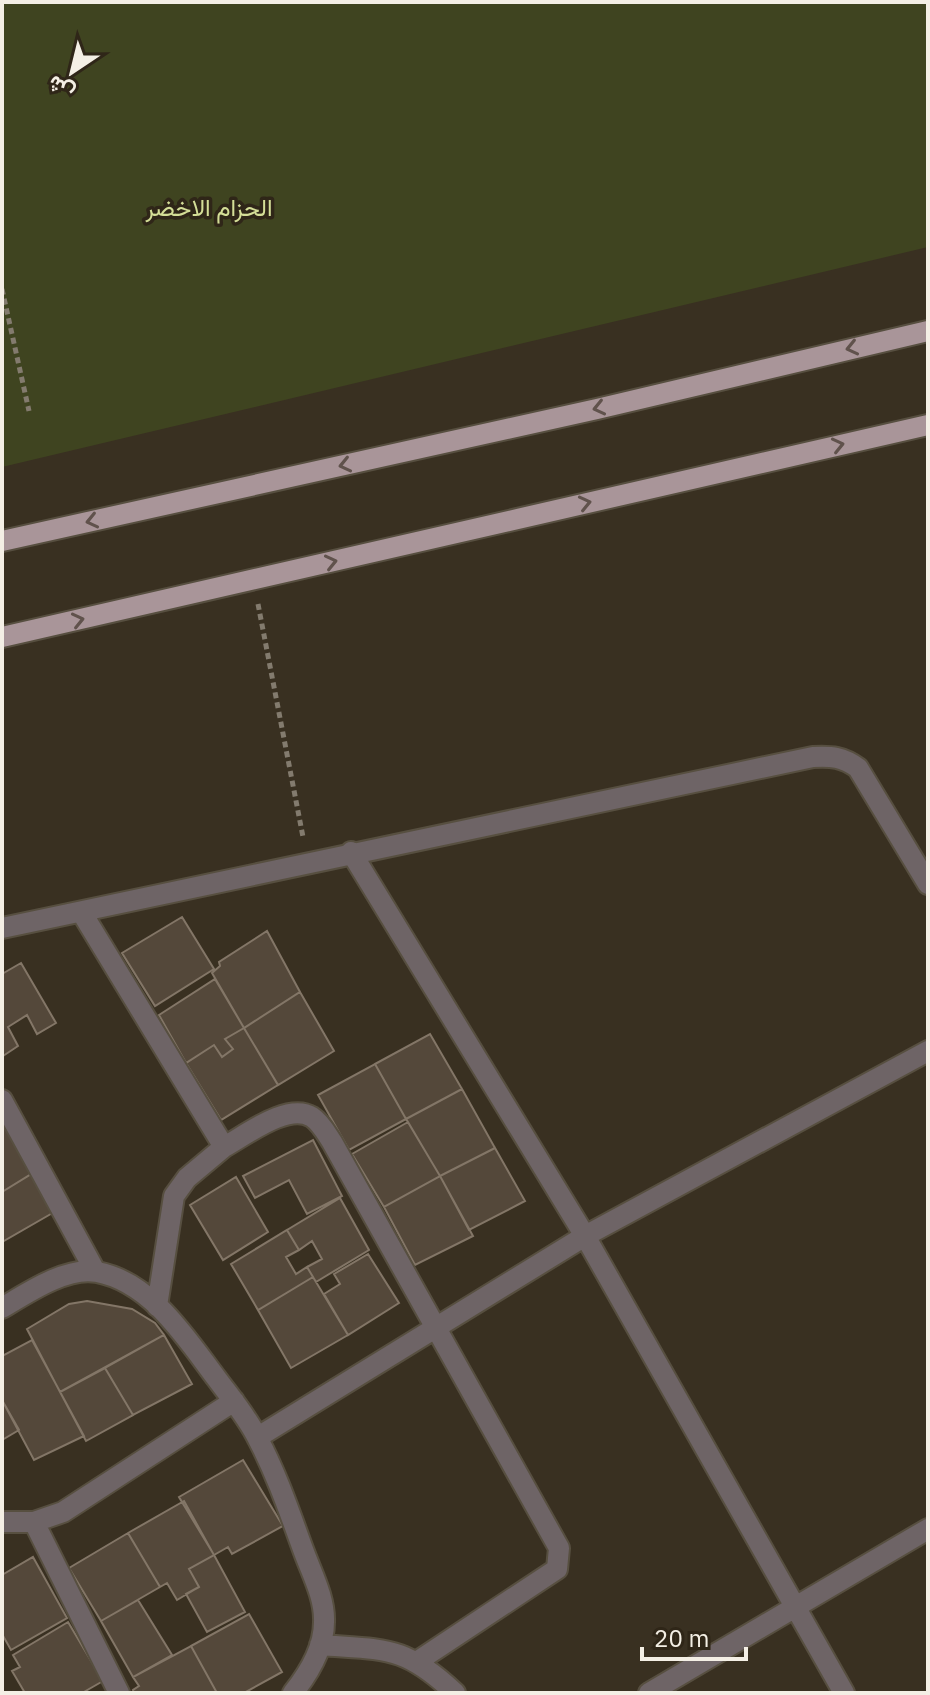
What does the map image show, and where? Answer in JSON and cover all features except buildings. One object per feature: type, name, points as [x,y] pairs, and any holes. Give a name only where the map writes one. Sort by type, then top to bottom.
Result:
[{"type":"main road","points":[[2,541],[597,409],[928,331]]},
{"type":"main road","points":[[2,637],[928,425]]},
{"type":"street","points":[[2,928],[772,764],[833,756],[847,760],[858,768],[928,884]]},
{"type":"street","points":[[351,852],[585,1236],[844,1693]]},
{"type":"street","points":[[82,913],[224,1147]]},
{"type":"street","points":[[258,1437],[585,1236],[928,1051]]},
{"type":"street","points":[[2,1100],[95,1271]]},
{"type":"street","points":[[157,1306],[174,1196],[187,1178],[224,1147],[285,1113],[310,1115],[332,1142],[559,1548],[557,1569],[418,1661]]},
{"type":"street","points":[[2,1308],[42,1284],[65,1275],[95,1271],[135,1287],[181,1331],[234,1401],[258,1437],[321,1598],[324,1622],[320,1645],[293,1693]]},
{"type":"street","points":[[2,1522],[34,1522],[63,1512],[234,1401]]},
{"type":"street","points":[[34,1522],[119,1693]]},
{"type":"street","points":[[649,1693],[928,1529]]},
{"type":"street","points":[[320,1645],[397,1652],[418,1661],[455,1693]]},
{"type":"path","points":[[2,289],[29,411]]},
{"type":"path","points":[[253,580],[308,862]]},
{"type":"green space","name":"الحزام الاخضر","points":[[2,2],[928,2],[928,247],[2,467]]}]
